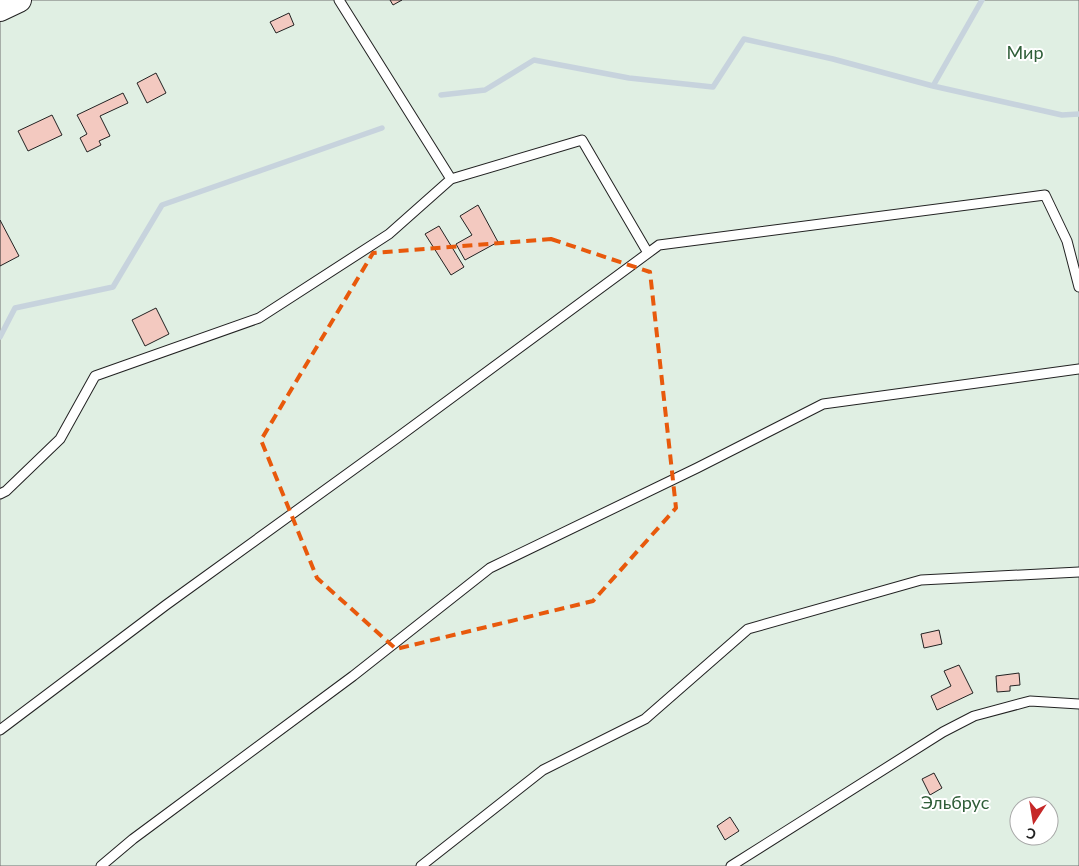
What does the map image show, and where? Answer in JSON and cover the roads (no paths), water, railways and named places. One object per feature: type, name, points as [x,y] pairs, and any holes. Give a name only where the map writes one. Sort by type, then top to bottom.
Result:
[{"type":"street","points":[[0,9],[20,0]]},
{"type":"lane","points":[[339,0],[451,179]]},
{"type":"lane","points":[[0,494],[6,491],[60,439],[95,376],[259,318],[389,234],[451,179],[582,140],[648,254]]},
{"type":"lane","points":[[0,730],[166,605],[398,438],[659,245],[1044,195],[1067,241],[1079,287]]},
{"type":"lane","points":[[101,866],[133,839],[353,676],[490,568],[824,404],[1079,370]]},
{"type":"lane","points":[[421,866],[542,770],[645,719],[748,629],[921,580],[1079,572]]},
{"type":"lane","points":[[731,866],[935,738],[974,716],[1030,701],[1079,704]]},
{"type":"waterway","points":[[933,86],[982,0]]},
{"type":"waterway","points":[[441,95],[485,90],[534,60],[629,78],[713,87],[744,39],[833,59],[933,86],[1062,115],[1079,114]]},
{"type":"waterway","points":[[0,337],[15,308],[113,287],[162,205],[382,128]]},
{"type":"park label","name":"Мир","points":[[1025,52]]},
{"type":"park label","name":"Эльбрус","points":[[955,802]]}]
